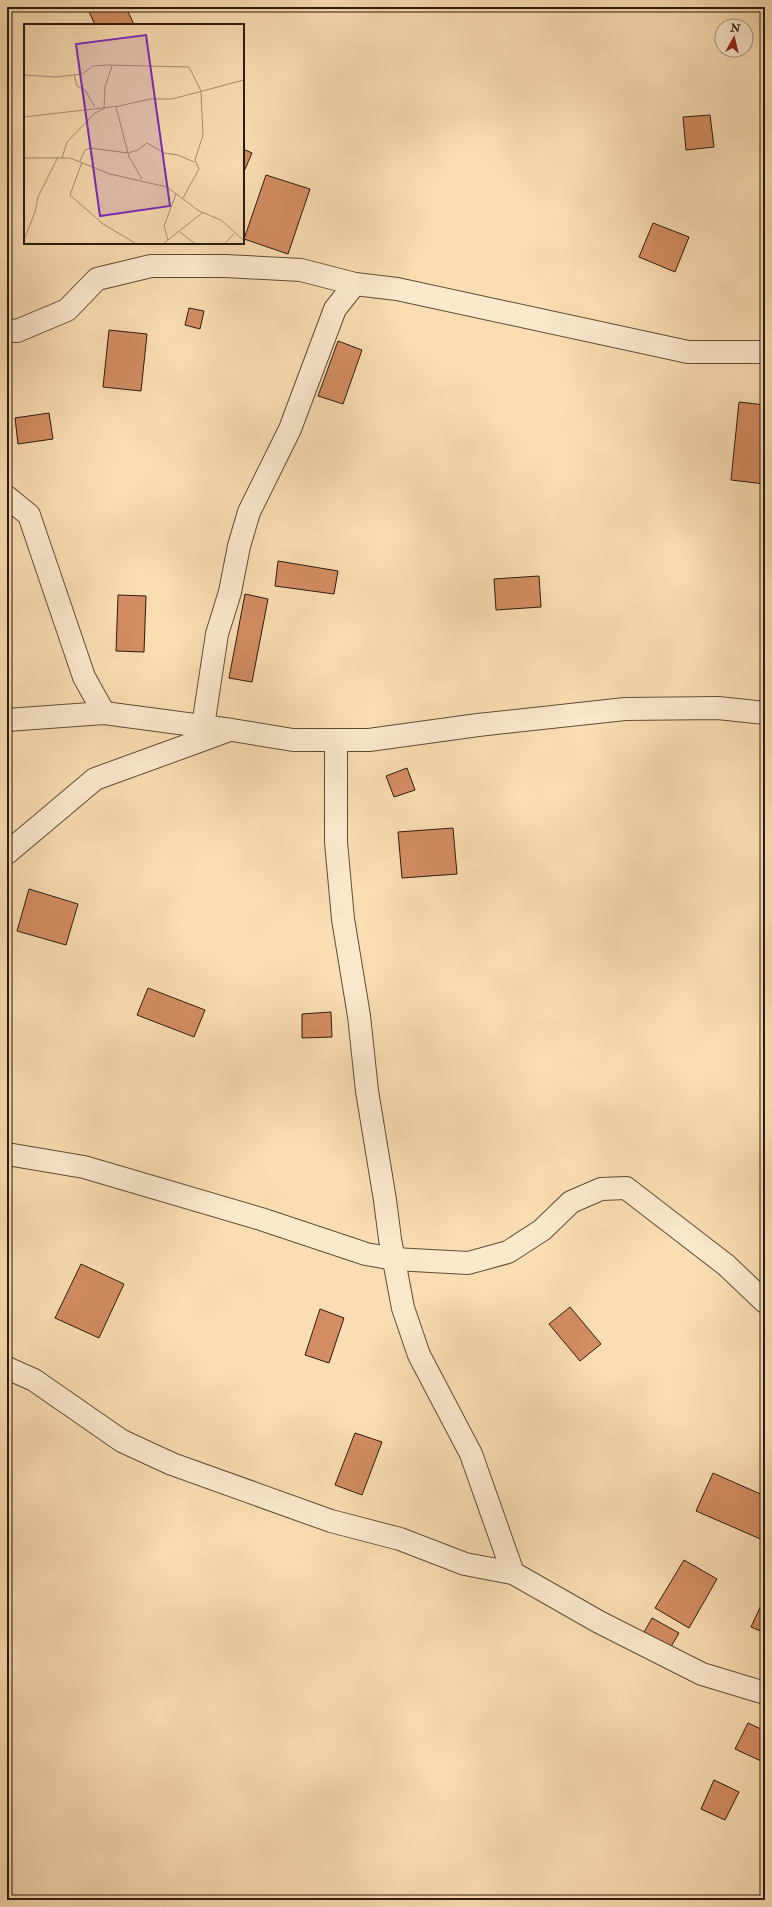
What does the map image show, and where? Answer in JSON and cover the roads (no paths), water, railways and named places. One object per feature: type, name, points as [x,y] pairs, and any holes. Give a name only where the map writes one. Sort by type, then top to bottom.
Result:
[{"type":"street","points":[[7,330],[17,331],[67,310],[97,279],[151,266],[225,266],[301,270],[355,284],[397,289],[688,352],[765,352]]},
{"type":"street","points":[[203,726],[217,634],[230,592],[239,546],[249,512],[290,429],[335,309],[355,284]]},
{"type":"street","points":[[7,497],[29,515],[84,677],[104,713]]},
{"type":"street","points":[[7,720],[104,713],[232,730],[293,740],[369,740],[478,725],[624,710],[718,708],[765,713]]},
{"type":"street","points":[[7,853],[95,779],[232,730]]},
{"type":"street","points":[[336,740],[336,842],[343,919],[359,1016],[368,1090],[394,1259],[403,1308],[419,1355],[472,1454],[514,1573]]},
{"type":"street","points":[[7,1154],[84,1167],[261,1219],[366,1254],[394,1259],[468,1263],[508,1252],[542,1230],[571,1202],[601,1189],[626,1188],[726,1265],[765,1302]]},
{"type":"street","points":[[7,1368],[34,1380],[122,1441],[172,1464],[331,1521],[400,1539],[465,1564],[514,1573],[599,1622],[702,1674],[765,1693]]}]
